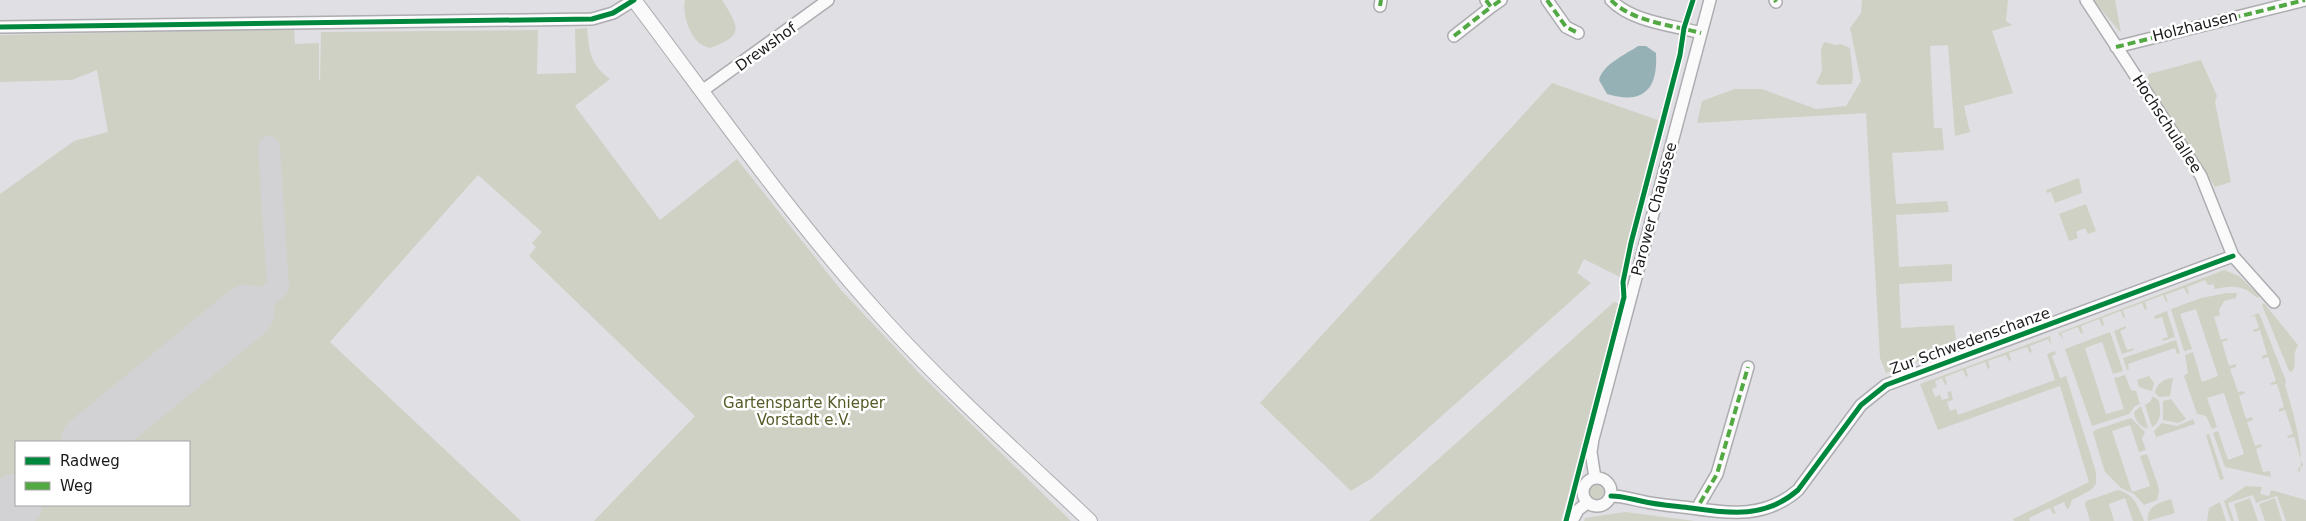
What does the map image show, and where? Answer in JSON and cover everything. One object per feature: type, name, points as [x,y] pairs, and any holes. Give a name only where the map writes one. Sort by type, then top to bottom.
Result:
[{"type":"main road","points":[[634,0],[786,201],[878,312],[973,410],[1090,521]]},
{"type":"street","points":[[0,27],[592,19],[613,12],[634,0]]},
{"type":"street","name":"Drewshof","points":[[702,91],[828,0]]},
{"type":"street","points":[[1454,36],[1488,4],[1501,0]]},
{"type":"street","points":[[1547,0],[1566,27],[1578,33]]},
{"type":"street","points":[[1611,0],[1622,9],[1640,17],[1701,33]]},
{"type":"street","name":"Parower Chaussee","points":[[1595,478],[1591,452],[1593,439],[1710,0]]},
{"type":"street","name":"Hochschulallee","points":[[2086,0],[2201,176],[2233,256]]},
{"type":"street","name":"Holzhausen","points":[[2116,47],[2305,0]]},
{"type":"street","points":[[2233,256],[2274,302]]},
{"type":"street","name":"Zur Schwedenschanze","points":[[1611,496],[1622,496],[1641,501],[1729,513],[1763,510],[1788,498],[1798,490],[1861,405],[1882,387],[2233,256]]},
{"type":"street","points":[[1700,503],[1717,474],[1748,367]]},
{"type":"street","points":[[1595,478],[1604,480],[1608,483],[1611,496],[1605,504],[1596,507],[1587,503],[1583,495],[1584,486],[1595,478]]},
{"type":"street","points":[[1572,521],[1578,510],[1587,503]]},
{"type":"green space","points":[[685,0],[722,0],[735,24],[736,30],[734,35],[721,44],[710,48],[699,43],[687,23]]},
{"type":"green space","points":[[1862,0],[2008,0],[2006,21],[2012,25],[1992,31],[2013,93],[1964,106],[1970,132],[1955,136],[1948,45],[1930,46],[1934,128],[1942,128],[1944,150],[1892,153],[1896,204],[1947,201],[1949,212],[1896,215],[1899,267],[1952,264],[1952,281],[1899,284],[1901,328],[1954,325],[1957,348],[1886,373],[1880,358],[1866,113],[1697,123],[1702,101],[1735,89],[1762,89],[1816,109],[1846,106],[1861,81],[1850,28],[1861,13]]},
{"type":"green space","points":[[2093,0],[2115,0],[2121,33]]},
{"type":"green space","name":"Gartensparte Knieper Vorstadt e.V.","points":[[587,28],[594,62],[610,79],[575,106],[660,220],[737,159],[841,290],[920,374],[1071,521],[594,521],[695,416],[529,256],[536,247],[532,243],[542,232],[478,175],[330,342],[521,521],[0,521],[0,194],[74,141],[108,132],[97,70],[72,80],[0,82],[0,35],[294,29],[295,44],[319,43],[320,81],[321,32],[538,30],[537,74],[576,73],[575,29]]},
{"type":"green space","points":[[1824,42],[1836,45],[1841,44],[1850,48],[1852,84],[1820,85],[1816,83],[1822,71],[1821,49]]},
{"type":"green space","points":[[2201,60],[2217,96],[2215,102],[2231,182],[2215,187],[2145,83],[2149,74]]},
{"type":"green space","points":[[1552,83],[1658,120],[1620,277],[1584,259],[1577,273],[1591,283],[1372,478],[1351,491],[1260,403]]},
{"type":"green space","points":[[2079,178],[2082,193],[2055,203],[2051,192],[2047,193],[2046,190]]},
{"type":"green space","points":[[2086,204],[2096,231],[2088,234],[2085,228],[2076,232],[2078,238],[2069,241],[2059,214]]},
{"type":"green space","points":[[2224,270],[2239,276],[2260,296],[2257,298],[2243,288],[2238,287],[2215,289],[2213,284],[2208,285],[2205,280],[2187,287],[2189,293],[2187,294],[2184,288],[2165,295],[2168,301],[2166,302],[2163,295],[2145,302],[2147,309],[2145,310],[2142,303],[2123,310],[2125,317],[2123,318],[2121,311],[2102,318],[2104,325],[2102,326],[2099,319],[2081,326],[2083,333],[2081,334],[2078,327],[2061,333],[2064,340],[2058,333]]},
{"type":"green space","points":[[2237,293],[2236,298],[2224,301],[2219,310],[2220,315],[2214,317],[2221,340],[2227,338],[2228,340],[2222,342],[2229,366],[2236,364],[2236,367],[2230,369],[2238,392],[2244,391],[2245,393],[2239,396],[2246,419],[2252,417],[2253,420],[2247,422],[2255,446],[2261,444],[2262,446],[2256,449],[2263,472],[2270,471],[2271,477],[2225,467],[2213,433],[2218,431],[2228,460],[2244,454],[2224,393],[2207,398],[2217,427],[2212,429],[2206,416],[2197,414],[2184,376],[2188,373],[2185,355],[2193,352],[2202,382],[2218,376],[2196,309],[2180,314],[2192,349],[2184,351],[2171,309],[2201,298]]},
{"type":"green space","points":[[1614,302],[1620,304],[1561,521],[1369,521]]},
{"type":"green space","points":[[2264,303],[2298,345],[2292,372],[2289,371],[2262,305]]},
{"type":"green space","points":[[2167,311],[2175,337],[2163,341],[2162,339],[2168,337],[2162,317],[2155,319],[2154,316]]},
{"type":"green space","points":[[2259,313],[2286,381],[2285,385],[2297,431],[2301,459],[2294,437],[2288,438],[2287,436],[2293,434],[2285,410],[2279,412],[2279,409],[2284,407],[2277,384],[2271,385],[2270,383],[2276,381],[2268,357],[2262,359],[2262,356],[2267,354],[2260,330],[2254,332],[2253,330],[2259,328],[2255,316],[2249,317]]},
{"type":"green space","points":[[2126,326],[2126,328],[2120,331],[2127,350],[2134,348],[2134,350],[2122,354],[2114,331]]},
{"type":"green space","points":[[2110,332],[2123,371],[2113,374],[2102,342],[2085,348],[2106,414],[2124,409],[2114,378],[2125,375],[2131,390],[2136,391],[2140,404],[2135,406],[2129,414],[2092,426],[2065,349]]},
{"type":"green space","points":[[2050,336],[2051,345],[2048,339],[2030,346],[2032,352],[2030,353],[2027,347],[2009,353],[2011,360],[2009,361],[2006,355],[1988,361],[1990,368],[1988,369],[1985,362],[1966,369],[1968,376],[1966,377],[1963,370],[1945,377],[1947,384],[1945,385],[1942,378],[1935,381],[1937,387],[1932,389],[1935,397],[1940,395],[1942,400],[1949,398],[1947,392],[1951,391],[1953,400],[1947,402],[1950,411],[1956,409],[1958,415],[2055,380],[2047,354],[2055,351],[2056,354],[2052,356],[2060,378],[2066,376],[2096,472],[2096,484],[2091,490],[2072,500],[2067,509],[2064,502],[2053,507],[2056,513],[2053,514],[2050,508],[2029,518],[2030,521],[2014,521],[2013,519],[2089,482],[2060,386],[1938,430],[1920,384]]},
{"type":"green space","points":[[2176,340],[2180,353],[2177,354],[2175,348],[2128,364],[2129,369],[2127,370],[2123,358]]},
{"type":"green space","points":[[2149,376],[2154,383],[2152,391],[2139,387],[2137,380]]},
{"type":"green space","points":[[2173,378],[2170,396],[2159,397],[2155,393],[2159,384],[2164,380]]},
{"type":"green space","points":[[2153,396],[2159,401],[2160,412],[2159,419],[2152,427],[2145,405],[2150,402]]},
{"type":"green space","points":[[2171,399],[2186,419],[2178,423],[2163,420],[2163,401]]},
{"type":"green space","points":[[2141,406],[2148,428],[2140,425],[2134,412]]},
{"type":"green space","points":[[2131,418],[2145,432],[2142,438],[2146,450],[2139,452],[2130,425],[2112,431],[2132,492],[2150,486],[2140,456],[2147,454],[2159,491],[2157,500],[2144,505],[2134,494],[2121,488],[2105,472],[2093,433],[2095,430]]},
{"type":"green space","points":[[2193,419],[2195,424],[2156,437],[2154,431],[2162,423],[2177,426]]},
{"type":"green space","points":[[2209,434],[2224,479],[2220,480],[2206,435]]},
{"type":"green space","points":[[1593,483],[1601,483],[1606,488],[1604,499],[1593,501],[1588,496],[1588,488]]},
{"type":"green space","points":[[2246,486],[2262,487],[2260,494],[2269,496],[2271,490],[2306,500],[2306,521],[2286,521],[2277,496],[2256,503],[2253,495],[2228,503],[2234,521],[2231,521],[2224,501]]},
{"type":"green space","points":[[2118,490],[2132,498],[2138,506],[2144,521],[2133,521],[2125,498],[2109,504],[2114,521],[2090,521],[2085,504],[2086,501]]},
{"type":"green space","points":[[2250,498],[2258,521],[2239,521],[2234,504]]},
{"type":"green space","points":[[2275,498],[2282,521],[2265,521],[2259,504]]},
{"type":"green space","points":[[2171,499],[2175,513],[2148,521],[2149,512],[2154,506]]},
{"type":"green space","points":[[2220,502],[2226,521],[2207,521],[2209,508]]},
{"type":"green space","points":[[1625,512],[1695,521],[1584,521],[1585,518]]},
{"type":"water","points":[[1638,46],[1646,46],[1656,53],[1656,66],[1651,85],[1646,91],[1631,97],[1607,94],[1599,80],[1601,74],[1615,60]]},
{"type":"taxiway","points":[[247,312],[278,287],[269,147]]},
{"type":"runway","points":[[89,441],[247,312]]},
{"type":"runway","points":[[0,515],[15,502]]},
{"type":"marked path","points":[[1380,6],[1381,0]]},
{"type":"marked path","points":[[1486,0],[1491,7],[1501,0]]},
{"type":"marked path","points":[[1547,0],[1566,27],[1578,33]]},
{"type":"marked path","points":[[1611,0],[1641,18],[1701,33]]},
{"type":"marked path","points":[[2116,47],[2305,0]]},
{"type":"marked path","points":[[1454,36],[1491,7]]},
{"type":"marked path","points":[[1700,503],[1717,474],[1748,367]]},
{"type":"cycle path","points":[[0,27],[592,19],[613,13],[634,0]]},
{"type":"cycle path","points":[[1566,521],[1624,297],[1623,282],[1631,243],[1680,55],[1684,28],[1693,0]]},
{"type":"cycle path","points":[[1611,496],[1720,512],[1761,510],[1786,499],[1798,490],[1861,405],[1886,385],[2233,256]]}]
